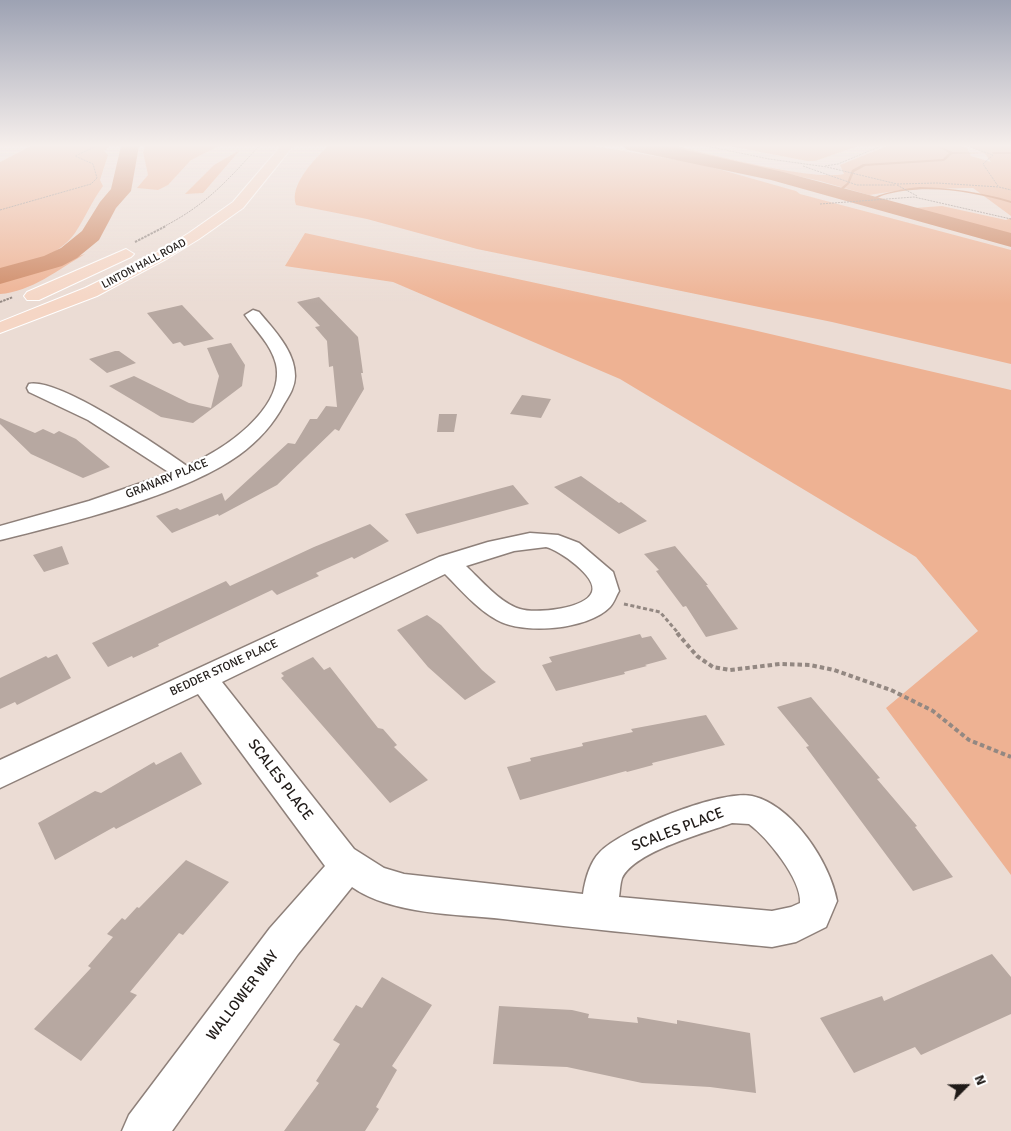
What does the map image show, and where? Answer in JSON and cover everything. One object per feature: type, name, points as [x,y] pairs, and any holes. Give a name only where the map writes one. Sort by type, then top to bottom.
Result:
[{"type":"main road","name":"LINTON HALL ROAD","points":[[0,328],[106,285],[194,236],[238,205],[243,199]]},
{"type":"main road","name":"LINTON HALL ROAD","points":[[21,297],[136,245]]},
{"type":"street","name":"GRANARY PLACE","points":[[0,533],[103,503],[185,474],[232,449],[253,434],[270,413],[282,391],[286,375],[284,360],[278,346],[253,316]]},
{"type":"street","points":[[36,388],[99,416],[125,431],[185,474]]},
{"type":"street","name":"BEDDER STONE PLACE","points":[[0,775],[448,563],[486,551],[534,540],[558,542],[567,546],[604,578],[607,585],[607,594],[604,599]]},
{"type":"street","points":[[448,563],[503,612],[526,620],[544,621],[590,609],[604,599]]},
{"type":"street","name":"SCALES PLACE","points":[[202,678],[348,866],[374,882],[404,891],[600,913],[772,928],[796,924],[813,915],[819,900],[815,883],[776,824],[762,813],[745,808],[732,809],[632,845],[615,858],[604,878],[600,913]]},
{"type":"street","name":"WALLOWER WAY","points":[[145,1131],[284,941],[348,866]]},
{"type":"path","points":[[0,210],[39,199]]},
{"type":"path","points":[[136,245],[189,214],[209,199]]},
{"type":"path","points":[[820,204],[872,202],[891,199]]},
{"type":"path","points":[[928,199],[1011,219]]},
{"type":"path","points":[[0,302],[21,297]]},
{"type":"path","points":[[604,599],[660,612],[697,656],[713,666],[730,670],[780,664],[810,665],[834,670],[891,690],[933,711],[969,740],[1011,757]]},
{"type":"shaded area","points":[[0,199],[95,199],[75,233],[60,248],[31,262],[0,270]]},
{"type":"shaded area","points":[[295,199],[818,199],[1011,250],[1011,364],[832,322],[477,249],[367,219],[296,205]]},
{"type":"shaded area","points":[[988,199],[1011,199],[1011,216]]},
{"type":"shaded area","points":[[942,206],[1006,220],[1011,218],[1011,236],[914,208]]},
{"type":"shaded area","points":[[305,233],[753,330],[1011,390],[1011,875],[886,708],[978,631],[916,557],[620,379],[393,282],[285,266]]},
{"type":"shaded area","points":[[85,254],[34,284],[23,289],[0,294],[0,283]]},
{"type":"building","points":[[319,297],[358,337],[364,389],[339,431],[335,429],[277,485],[219,516],[218,514],[172,533],[156,516],[177,508],[180,510],[222,493],[225,501],[288,443],[295,444],[310,419],[317,419],[326,406],[337,407],[333,366],[329,367],[327,341],[315,327],[320,326],[297,302]]},
{"type":"building","points":[[182,305],[214,339],[184,346],[180,342],[173,344],[147,313]]},
{"type":"building","points":[[231,343],[245,365],[242,386],[193,423],[161,417],[109,386],[134,376],[189,403],[211,408],[219,376],[207,348]]},
{"type":"building","points":[[119,351],[136,363],[107,373],[89,359]]},
{"type":"building","points":[[522,395],[551,399],[541,418],[510,414]]},
{"type":"building","points":[[439,414],[457,414],[454,432],[437,432]]},
{"type":"building","points":[[0,418],[35,433],[43,429],[54,434],[59,431],[76,439],[110,467],[83,478],[31,454],[0,424]]},
{"type":"building","points":[[581,476],[647,521],[619,534],[554,487]]},
{"type":"building","points":[[513,485],[529,504],[417,534],[405,514]]},
{"type":"building","points":[[370,524],[389,541],[354,559],[352,557],[316,573],[319,576],[277,595],[272,590],[158,644],[159,646],[133,658],[132,656],[108,667],[92,643],[226,581],[230,586],[314,547]]},
{"type":"building","points":[[62,546],[69,564],[44,572],[33,555]]},
{"type":"building","points":[[675,546],[708,585],[706,585],[738,629],[706,637],[686,606],[683,607],[656,571],[659,570],[644,554]]},
{"type":"building","points":[[427,615],[441,625],[482,670],[496,682],[465,700],[428,667],[397,630]]},
{"type":"building","points":[[640,634],[642,638],[651,636],[667,659],[624,672],[625,674],[556,691],[542,665],[552,662],[549,657]]},
{"type":"building","points":[[57,654],[71,678],[17,705],[15,702],[0,709],[0,678],[46,656],[48,658]]},
{"type":"building","points":[[313,657],[324,670],[330,667],[378,728],[383,729],[397,745],[394,747],[428,780],[390,803],[281,678],[284,676],[281,673]]},
{"type":"building","points":[[811,697],[880,778],[877,779],[917,826],[915,827],[953,877],[913,891],[806,747],[809,746],[777,707]]},
{"type":"building","points":[[706,715],[725,745],[652,763],[653,765],[520,800],[507,767],[531,761],[530,758],[583,746],[582,743],[633,732],[631,729]]},
{"type":"building","points":[[181,752],[202,784],[116,829],[114,827],[55,860],[38,823],[95,791],[101,793],[154,762],[156,765]]},
{"type":"building","points":[[186,860],[229,882],[183,935],[179,933],[130,992],[137,995],[81,1061],[34,1029],[91,968],[88,966],[113,937],[107,934],[122,918],[125,920],[137,907],[139,908]]},
{"type":"building","points":[[992,954],[1011,977],[1011,1014],[921,1055],[915,1047],[854,1073],[820,1018],[882,996],[884,1001]]},
{"type":"building","points":[[382,977],[432,1005],[392,1066],[397,1070],[376,1107],[379,1109],[365,1131],[284,1131],[319,1083],[316,1081],[340,1044],[333,1040],[356,1005],[362,1008]]},
{"type":"building","points":[[499,1006],[572,1010],[589,1014],[588,1018],[638,1023],[637,1017],[677,1024],[677,1020],[750,1033],[756,1093],[710,1087],[642,1083],[567,1067],[493,1064]]},
{"type":"waterway","points":[[0,276],[53,261],[69,253],[91,235],[107,206],[114,199]]},
{"type":"waterway","points":[[863,199],[1011,240]]},
{"type":"waterway","points":[[868,201],[873,199]]},
{"type":"waterway","points":[[1001,199],[1011,202]]}]
